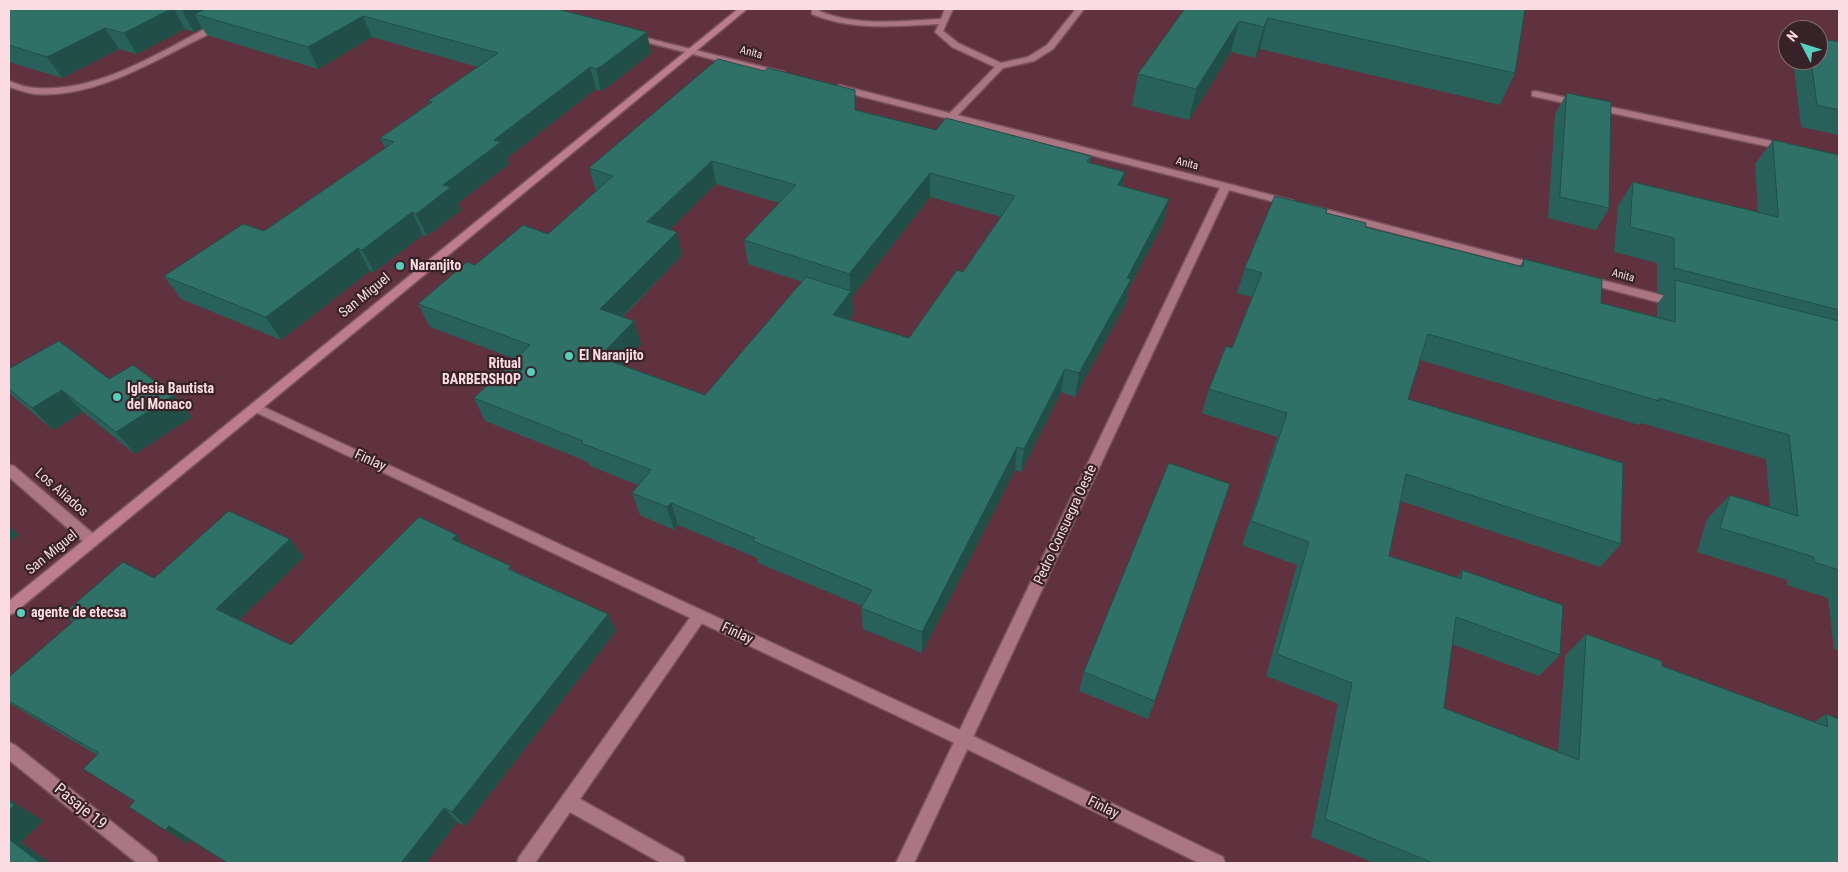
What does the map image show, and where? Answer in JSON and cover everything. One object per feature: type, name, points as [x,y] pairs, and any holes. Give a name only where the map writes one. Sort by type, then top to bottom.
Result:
[{"type":"main road","name":"San Miguel","points":[[9,609],[743,9]]},
{"type":"street","points":[[816,9],[815,12],[824,17],[842,21],[882,23],[944,21]]},
{"type":"street","points":[[949,9],[939,32],[954,45],[1000,66]]},
{"type":"street","points":[[951,117],[1000,66],[1031,59],[1050,47],[1080,9]]},
{"type":"street","points":[[9,84],[35,91],[74,89],[110,78],[224,22]]},
{"type":"street","name":"Anita","points":[[624,33],[788,75]]},
{"type":"street","name":"Anita","points":[[826,85],[1552,271]]},
{"type":"street","points":[[1535,94],[1792,148]]},
{"type":"street","name":"Pedro Consuegra Oeste","points":[[906,863],[1226,186]]},
{"type":"street","name":"Anita","points":[[1571,276],[1686,306]]},
{"type":"street","name":"Finlay","points":[[255,407],[964,740],[1217,863]]},
{"type":"street","name":"Los Aliados","points":[[9,470],[92,542]]},
{"type":"street","points":[[525,863],[699,616]]},
{"type":"street","name":"Pasaje 19","points":[[9,750],[150,863]]},
{"type":"street","points":[[568,802],[677,863]]},
{"type":"building","points":[[9,9],[171,9],[124,33],[105,28],[47,57],[9,45]]},
{"type":"building","points":[[206,9],[557,9],[647,32],[603,65],[596,69],[590,67],[494,140],[501,142],[443,185],[451,187],[416,214],[412,212],[362,250],[358,248],[266,317],[164,276],[243,224],[264,231],[394,142],[380,138],[432,102],[428,101],[498,53],[363,16],[308,47],[195,14]]},
{"type":"building","points":[[1185,9],[1525,9],[1515,73],[1268,18],[1264,27],[1239,21],[1196,89],[1138,74]]},
{"type":"building","points":[[1828,40],[1839,42],[1839,110],[1817,105],[1812,70],[1828,70]]},
{"type":"building","points":[[718,59],[764,71],[768,68],[855,90],[855,110],[936,130],[946,118],[1091,156],[1087,162],[1125,172],[1118,185],[1169,199],[1127,278],[1131,279],[1079,373],[1065,369],[1024,449],[1017,447],[922,632],[861,608],[872,590],[753,541],[755,538],[671,503],[667,507],[632,493],[651,470],[474,398],[530,345],[418,304],[467,262],[475,265],[523,225],[548,234],[613,176],[589,168]],"holes":[[[712,161],[796,185],[744,240],[849,274],[930,173],[1015,196],[963,272],[957,270],[909,338],[833,315],[851,291],[806,277],[705,395],[599,357],[634,321],[600,309],[677,232],[647,222]]]},
{"type":"building","points":[[1567,93],[1611,102],[1609,208],[1560,197]]},
{"type":"building","points":[[1773,140],[1839,155],[1839,310],[1674,268],[1674,238],[1630,227],[1633,182],[1778,217]]},
{"type":"building","points":[[1275,196],[1327,209],[1326,213],[1366,223],[1365,227],[1523,267],[1524,259],[1602,279],[1601,303],[1675,322],[1675,280],[1839,321],[1839,570],[1814,562],[1814,557],[1720,528],[1730,495],[1798,516],[1789,435],[1659,398],[1659,401],[1428,334],[1408,399],[1623,463],[1621,544],[1406,474],[1389,556],[1461,579],[1462,570],[1563,605],[1560,655],[1456,617],[1444,708],[1579,760],[1586,634],[1662,661],[1662,666],[1828,727],[1826,714],[1839,719],[1839,863],[1433,863],[1325,819],[1352,683],[1277,654],[1309,542],[1251,521],[1287,413],[1209,389],[1226,346],[1232,348],[1262,273],[1245,268]]},
{"type":"building","points":[[59,341],[109,379],[133,365],[174,395],[116,432],[62,390],[32,408],[9,389],[9,369]]},
{"type":"building","points":[[1169,463],[1230,484],[1155,701],[1084,672]]},
{"type":"building","points":[[229,511],[290,539],[216,609],[291,645],[419,517],[457,535],[452,539],[511,566],[508,569],[608,614],[452,812],[444,808],[401,863],[228,863],[169,826],[165,830],[129,807],[135,801],[83,769],[99,753],[9,701],[9,677],[75,620],[63,614],[123,562],[154,578]]},
{"type":"building","points":[[9,801],[14,805],[9,810]]},
{"type":"building","points":[[9,839],[40,863],[9,863]]},
{"type":"place","name":"Naranjito","points":[[400,266]]},
{"type":"place","name":"El Naranjito","points":[[569,356]]},
{"type":"place","name":"Ritual BARBERSHOP","points":[[531,372]]},
{"type":"place","name":"Iglesia Bautista del Monaco","points":[[117,397]]},
{"type":"place","name":"agente de etecsa","points":[[21,613]]}]
